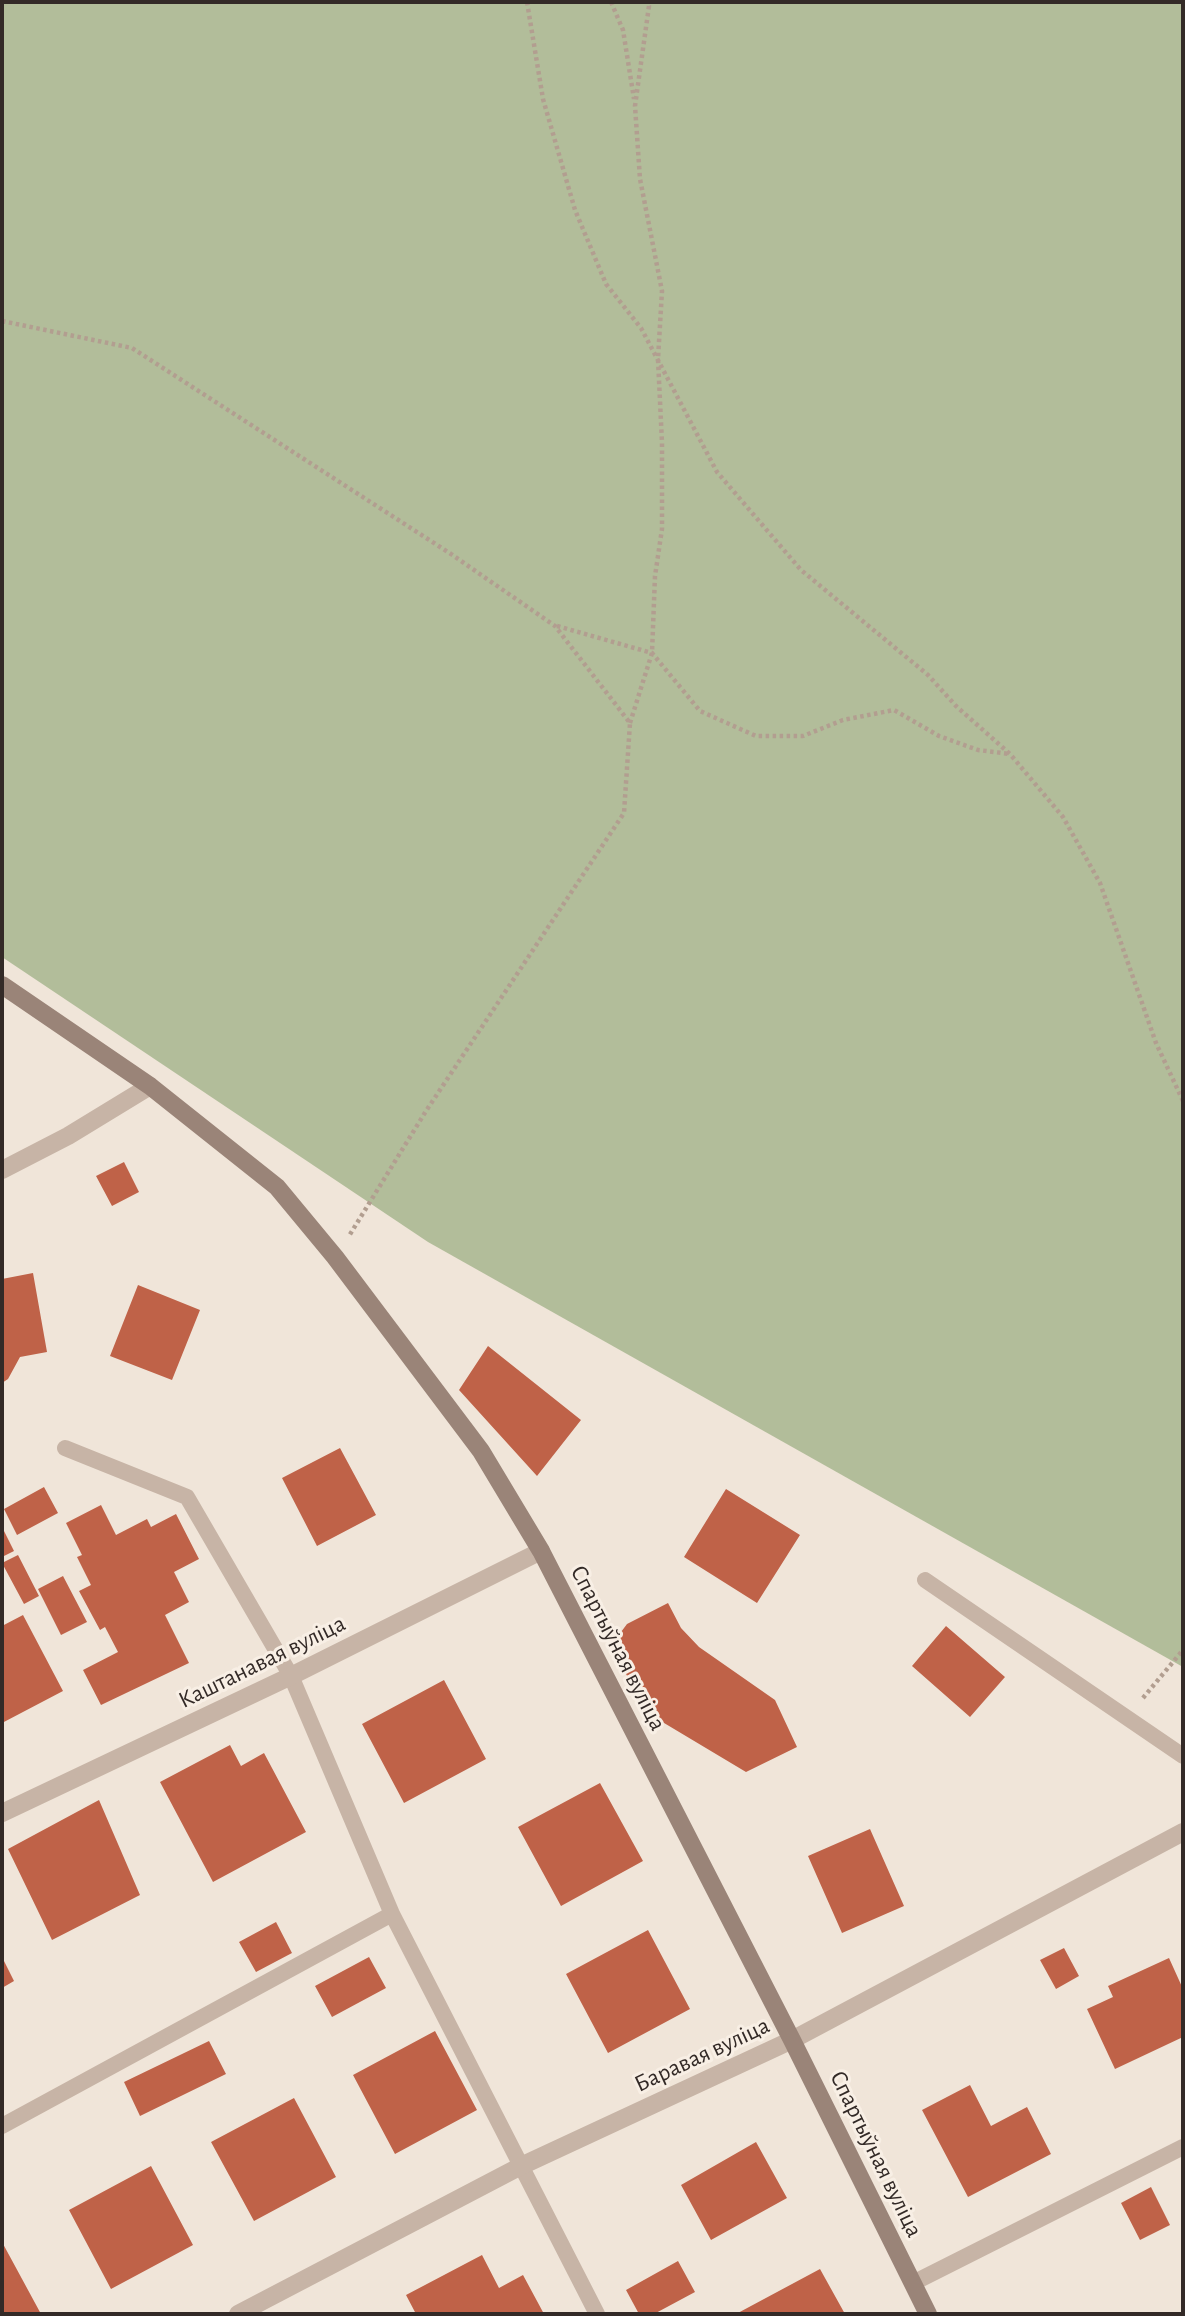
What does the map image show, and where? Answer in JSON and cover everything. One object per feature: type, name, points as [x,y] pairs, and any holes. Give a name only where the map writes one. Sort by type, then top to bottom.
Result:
[{"type":"street","name":"Спартыўная вуліца","points":[[2,985],[150,1086],[277,1187],[335,1257],[481,1451],[541,1551],[792,2040],[928,2314]]},
{"type":"street","points":[[2,1170],[68,1136],[150,1086]]},
{"type":"street","name":"Каштанавая вуліца","points":[[2,1813],[291,1676],[541,1551]]},
{"type":"street","name":"Баравая вуліца","points":[[238,2314],[521,2166],[792,2040],[1183,1832]]},
{"type":"lane","points":[[65,1448],[187,1497],[291,1676],[392,1913],[597,2314]]},
{"type":"lane","points":[[925,1580],[1183,1756]]},
{"type":"lane","points":[[2,2126],[392,1913]]},
{"type":"lane","points":[[913,2283],[1183,2147]]},
{"type":"path","points":[[527,2],[543,99],[575,210],[606,284],[641,328],[717,472],[801,570],[928,675],[956,706],[1010,754],[1063,817],[1100,883],[1156,1043],[1183,1101]]},
{"type":"path","points":[[335,1257],[426,1111],[624,813],[631,723],[652,653],[655,576],[662,530],[658,359],[662,291],[640,179],[635,106],[624,30],[611,2]]},
{"type":"path","points":[[635,106],[649,6],[647,2]]},
{"type":"path","points":[[2,321],[132,348],[451,554],[555,626],[631,723]]},
{"type":"path","points":[[555,626],[652,653],[700,711],[756,736],[803,736],[843,720],[894,710],[939,736],[978,750],[1010,754]]},
{"type":"path","points":[[1126,1717],[1183,1650]]},
{"type":"green space","points":[[2,2],[1183,2],[1183,1667],[428,1242],[2,957]]},
{"type":"building","points":[[124,1162],[139,1192],[112,1206],[96,1176]]},
{"type":"building","points":[[33,1273],[47,1352],[20,1357],[8,1379],[2,1383],[2,1279]]},
{"type":"building","points":[[138,1285],[200,1310],[172,1380],[110,1356]]},
{"type":"building","points":[[488,1346],[581,1420],[537,1476],[459,1390]]},
{"type":"building","points":[[340,1448],[376,1515],[317,1546],[282,1478]]},
{"type":"building","points":[[44,1487],[58,1513],[17,1535],[4,1509]]},
{"type":"building","points":[[726,1489],[800,1535],[757,1603],[684,1557]]},
{"type":"building","points":[[101,1505],[116,1535],[147,1519],[151,1527],[176,1514],[199,1559],[174,1572],[189,1602],[165,1615],[189,1663],[101,1705],[83,1670],[118,1652],[105,1627],[100,1630],[79,1591],[91,1585],[77,1557],[82,1555],[66,1523]]},
{"type":"building","points":[[2,1527],[14,1551],[2,1557]]},
{"type":"building","points":[[18,1555],[39,1596],[24,1604],[2,1563]]},
{"type":"building","points":[[63,1576],[87,1622],[61,1635],[38,1589]]},
{"type":"building","points":[[668,1603],[681,1628],[699,1647],[775,1700],[797,1747],[746,1772],[644,1711],[614,1649],[618,1636],[627,1624]]},
{"type":"building","points":[[23,1615],[63,1691],[2,1723],[2,1626]]},
{"type":"building","points":[[946,1626],[1005,1677],[970,1717],[912,1666]]},
{"type":"building","points":[[444,1680],[486,1759],[404,1803],[362,1724]]},
{"type":"building","points":[[230,1745],[241,1766],[264,1753],[306,1832],[213,1882],[160,1782]]},
{"type":"building","points":[[600,1783],[643,1861],[561,1906],[518,1827]]},
{"type":"building","points":[[99,1800],[140,1895],[52,1940],[8,1849]]},
{"type":"building","points":[[870,1829],[904,1906],[842,1933],[808,1856]]},
{"type":"building","points":[[276,1922],[292,1953],[256,1972],[239,1942]]},
{"type":"building","points":[[648,1930],[690,2009],[608,2053],[566,1974]]},
{"type":"building","points":[[1064,1948],[1079,1976],[1056,1989],[1040,1960]]},
{"type":"building","points":[[2,1957],[14,1981],[2,1988]]},
{"type":"building","points":[[369,1957],[386,1988],[332,2017],[315,1986]]},
{"type":"building","points":[[1169,1958],[1183,1989],[1183,2037],[1115,2069],[1087,2009],[1113,1997],[1108,1986]]},
{"type":"building","points":[[435,2031],[477,2110],[395,2154],[353,2075]]},
{"type":"building","points":[[209,2041],[226,2074],[140,2116],[124,2082]]},
{"type":"building","points":[[970,2085],[991,2126],[1027,2107],[1051,2154],[968,2197],[922,2110]]},
{"type":"building","points":[[294,2098],[336,2177],[254,2221],[211,2142]]},
{"type":"building","points":[[756,2142],[787,2198],[711,2240],[681,2185]]},
{"type":"building","points":[[151,2166],[193,2245],[111,2289],[69,2210]]},
{"type":"building","points":[[1151,2187],[1170,2225],[1140,2240],[1121,2203]]},
{"type":"building","points":[[2,2242],[41,2314],[2,2314]]},
{"type":"building","points":[[482,2255],[499,2288],[523,2275],[544,2314],[416,2314],[406,2295]]},
{"type":"building","points":[[678,2261],[695,2292],[654,2314],[639,2314],[626,2290]]},
{"type":"building","points":[[820,2269],[845,2314],[736,2314]]}]
